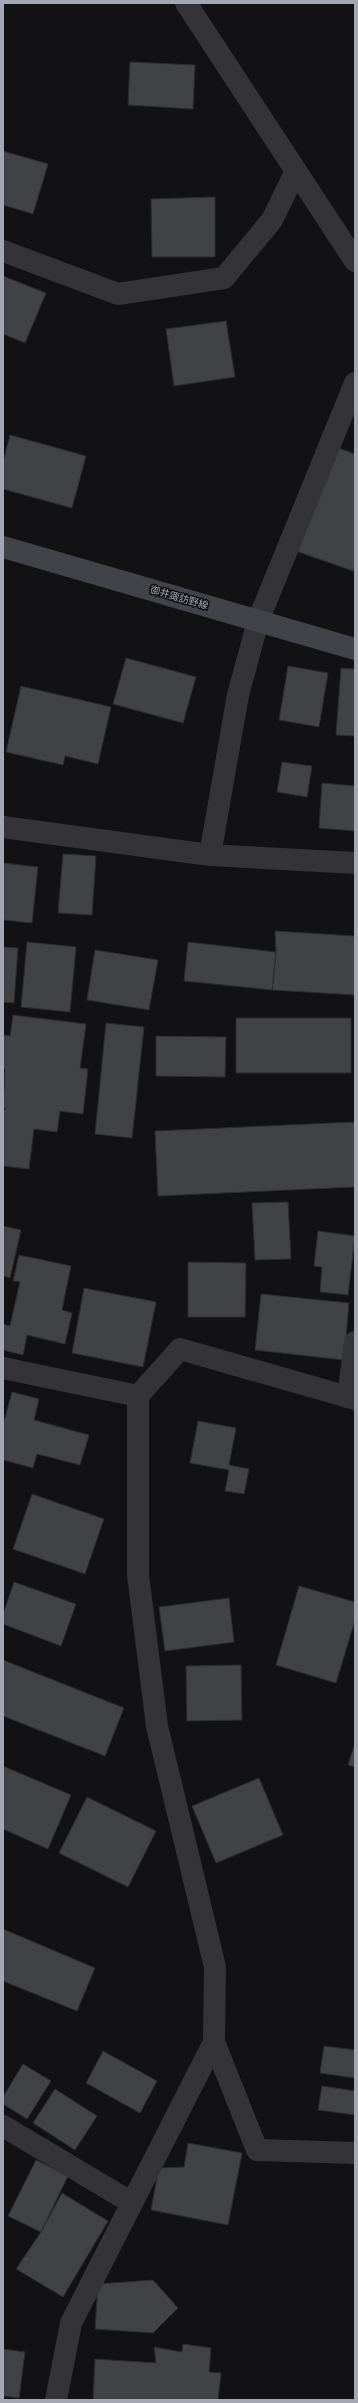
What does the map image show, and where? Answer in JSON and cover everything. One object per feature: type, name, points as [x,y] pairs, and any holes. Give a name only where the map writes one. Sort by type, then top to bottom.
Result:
[{"type":"main road","name":"御井諏訪野線","points":[[3,547],[355,649]]},
{"type":"street","points":[[186,3],[355,261]]},
{"type":"street","points":[[3,251],[118,294],[224,278],[272,220],[296,171]]},
{"type":"street","points":[[210,855],[238,695],[258,621],[355,383]]},
{"type":"street","points":[[3,827],[210,855],[355,862]]},
{"type":"street","points":[[355,1342],[352,1398],[180,1349],[138,1396],[138,1575],[157,1726],[215,1967],[214,2042],[257,2150],[355,2153]]},
{"type":"street","points":[[3,1368],[138,1396]]},
{"type":"street","points":[[56,2400],[71,2323],[214,2042]]},
{"type":"street","points":[[3,2126],[132,2203]]},
{"type":"building","points":[[130,62],[195,65],[193,109],[128,105]]},
{"type":"building","points":[[3,151],[48,164],[33,214],[3,205]]},
{"type":"building","points":[[215,197],[215,257],[152,257],[151,199]]},
{"type":"building","points":[[3,276],[46,293],[25,343],[3,334]]},
{"type":"building","points":[[226,321],[235,377],[174,386],[166,329]]},
{"type":"building","points":[[10,435],[86,456],[72,508],[3,489],[3,462]]},
{"type":"building","points":[[333,446],[355,454],[355,566],[353,571],[296,551]]},
{"type":"building","points":[[126,658],[196,677],[183,723],[113,704]]},
{"type":"building","points":[[288,666],[328,673],[319,727],[279,720]]},
{"type":"building","points":[[341,668],[355,669],[355,736],[336,735]]},
{"type":"building","points":[[21,686],[111,707],[98,764],[65,756],[63,765],[6,752]]},
{"type":"building","points":[[282,762],[312,766],[307,797],[277,792]]},
{"type":"building","points":[[322,783],[355,786],[355,831],[319,828]]},
{"type":"building","points":[[63,854],[96,856],[92,915],[58,913]]},
{"type":"building","points":[[3,863],[38,867],[32,923],[3,920]]},
{"type":"building","points":[[275,931],[355,936],[355,995],[272,990],[276,952]]},
{"type":"building","points":[[27,942],[76,947],[70,1012],[21,1007]]},
{"type":"building","points":[[188,942],[276,952],[272,990],[184,981]]},
{"type":"building","points":[[3,947],[18,948],[14,1003],[3,1002]]},
{"type":"building","points":[[95,950],[158,960],[149,1010],[87,1000]]},
{"type":"building","points":[[13,1015],[86,1024],[80,1068],[88,1069],[83,1114],[60,1111],[57,1132],[34,1129],[29,1169],[3,1166],[3,1110],[6,1109],[3,1109],[5,1069],[3,1069],[3,1035],[10,1036]]},
{"type":"building","points":[[236,1018],[351,1018],[351,1073],[236,1073]]},
{"type":"building","points":[[106,1023],[144,1027],[132,1138],[95,1134]]},
{"type":"building","points":[[156,1036],[226,1037],[225,1077],[156,1076]]},
{"type":"building","points":[[355,1122],[355,1187],[158,1196],[155,1131]]},
{"type":"building","points":[[288,1202],[291,1259],[255,1260],[252,1203]]},
{"type":"building","points":[[3,1226],[21,1230],[10,1278],[3,1276]]},
{"type":"building","points":[[318,1231],[355,1236],[348,1295],[320,1292],[322,1267],[314,1266]]},
{"type":"building","points":[[19,1255],[71,1266],[62,1310],[72,1313],[65,1344],[27,1335],[23,1355],[3,1350],[3,1324],[10,1326],[20,1282],[13,1281]]},
{"type":"building","points":[[188,1262],[246,1263],[245,1317],[188,1317]]},
{"type":"building","points":[[84,1288],[156,1302],[143,1367],[72,1353]]},
{"type":"building","points":[[261,1294],[349,1303],[344,1360],[255,1350]]},
{"type":"building","points":[[12,1392],[39,1399],[34,1420],[89,1435],[80,1465],[37,1454],[33,1468],[3,1460],[3,1425]]},
{"type":"building","points":[[198,1421],[236,1428],[229,1465],[249,1469],[244,1494],[225,1491],[229,1470],[190,1463]]},
{"type":"building","points":[[32,1494],[104,1519],[85,1574],[13,1549]]},
{"type":"building","points":[[14,1582],[76,1604],[61,1646],[3,1624],[3,1614]]},
{"type":"building","points":[[299,1586],[355,1602],[355,1620],[336,1683],[276,1665]]},
{"type":"building","points":[[229,1598],[234,1642],[165,1651],[159,1607]]},
{"type":"building","points":[[3,1660],[124,1708],[105,1756],[3,1716]]},
{"type":"building","points":[[241,1665],[242,1720],[187,1721],[186,1666]]},
{"type":"building","points":[[355,1743],[355,1767],[348,1765]]},
{"type":"building","points":[[3,1766],[71,1795],[48,1849],[3,1829]]},
{"type":"building","points":[[259,1778],[283,1835],[216,1863],[192,1806]]},
{"type":"building","points":[[87,1797],[156,1831],[128,1887],[59,1853]]},
{"type":"building","points":[[3,1929],[95,1968],[77,2011],[3,1981]]},
{"type":"building","points":[[324,2046],[355,2050],[355,2078],[320,2073]]},
{"type":"building","points":[[103,2051],[157,2081],[140,2113],[86,2083]]},
{"type":"building","points":[[23,2064],[51,2081],[27,2119],[3,2104],[3,2097]]},
{"type":"building","points":[[322,2086],[355,2091],[355,2115],[318,2110]]},
{"type":"building","points":[[55,2089],[97,2116],[75,2150],[33,2123]]},
{"type":"building","points":[[188,2143],[242,2153],[228,2225],[151,2210],[159,2168],[184,2167]]},
{"type":"building","points":[[36,2160],[68,2176],[41,2232],[8,2216]]},
{"type":"building","points":[[62,2193],[108,2221],[63,2297],[16,2269],[41,2232]]},
{"type":"building","points":[[153,2280],[178,2308],[153,2333],[95,2329],[98,2284]]},
{"type":"building","points":[[183,2344],[211,2348],[209,2372],[221,2373],[218,2400],[93,2400],[95,2359],[156,2363],[154,2347],[182,2352]]},
{"type":"building","points":[[3,2349],[25,2352],[19,2398],[3,2396]]}]
